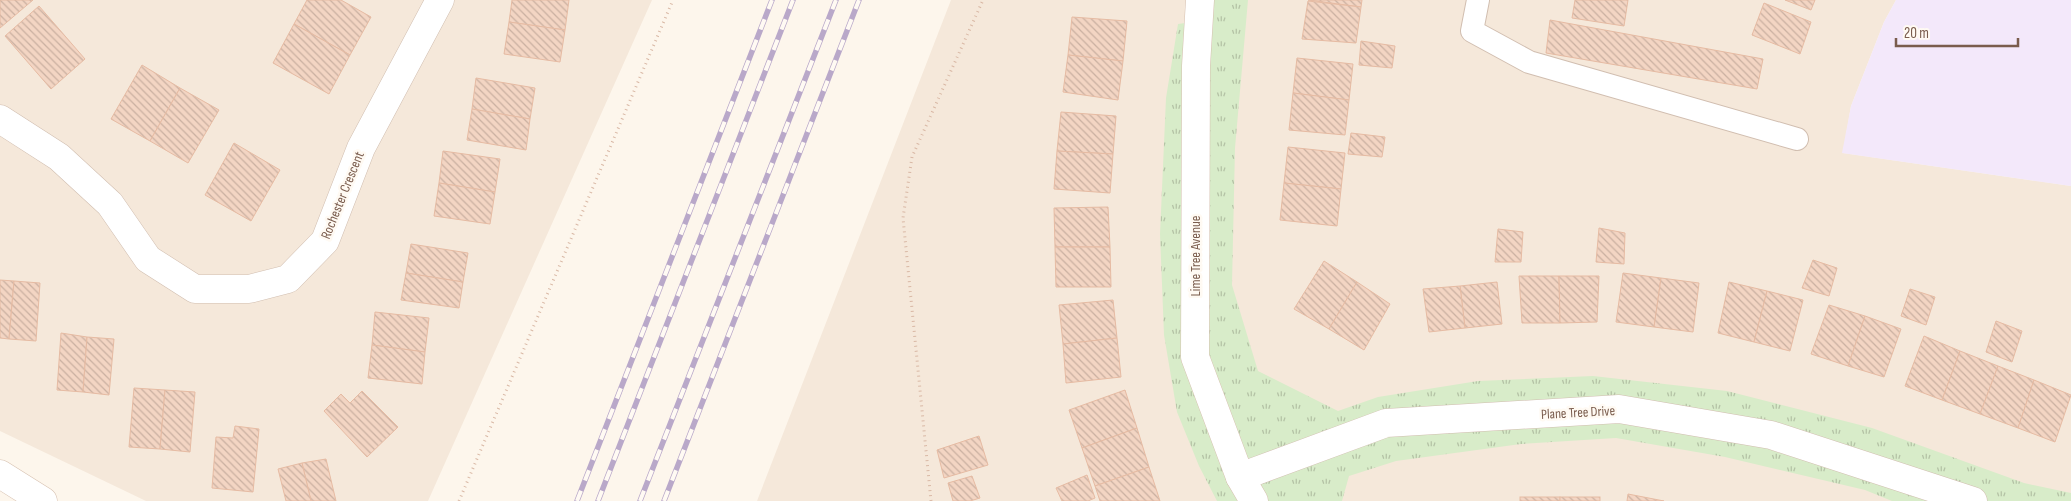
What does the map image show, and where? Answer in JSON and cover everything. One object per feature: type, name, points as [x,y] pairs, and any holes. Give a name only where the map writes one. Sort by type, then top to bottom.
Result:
[{"type":"street","name":"Rochester Crescent","points":[[0,119],[59,157],[110,204],[148,259],[195,289],[249,289],[288,278],[324,241],[361,148],[440,0]]},
{"type":"street","name":"Lime Tree Avenue","points":[[1200,0],[1196,66],[1194,358],[1240,477],[1254,501]]},
{"type":"street","name":"Plane Tree Drive","points":[[1240,477],[1386,423],[1619,409],[1771,435],[1973,501]]},
{"type":"street","points":[[0,474],[43,501]]},
{"type":"lane","points":[[1478,0],[1472,31],[1529,62],[1797,139]]},
{"type":"path","points":[[459,501],[673,0]]},
{"type":"path","points":[[931,501],[903,218],[912,157],[983,0]]},
{"type":"shaded area","points":[[0,0],[652,0],[428,501],[146,501],[0,431]]},
{"type":"shaded area","points":[[951,0],[1896,0],[1884,22],[1851,106],[1843,153],[2071,186],[2071,501],[757,501]]},
{"type":"shaded area","points":[[1896,0],[2071,0],[2071,186],[1842,153],[1851,106],[1884,22]]},
{"type":"green space","points":[[1200,0],[1248,0],[1235,148],[1232,285],[1258,371],[1338,411],[1378,397],[1478,381],[1593,376],[1727,391],[1872,428],[2024,483],[2071,493],[2071,501],[1892,501],[1865,490],[1725,457],[1616,438],[1521,444],[1396,461],[1349,476],[1342,501],[1217,501],[1199,466],[1177,412],[1164,335],[1160,234],[1166,98],[1178,24],[1199,21]]},
{"type":"building","points":[[0,0],[33,0],[0,28]]},
{"type":"building","points":[[307,0],[341,0],[371,17],[350,55],[294,24]]},
{"type":"building","points":[[512,0],[569,0],[565,30],[509,22]]},
{"type":"building","points":[[1308,0],[1362,0],[1361,7]]},
{"type":"building","points":[[1575,0],[1628,0],[1624,26],[1572,18]]},
{"type":"building","points":[[1785,0],[1815,0],[1811,10]]},
{"type":"building","points":[[1308,1],[1361,7],[1356,43],[1302,39]]},
{"type":"building","points":[[1764,3],[1811,22],[1800,54],[1752,35]]},
{"type":"building","points":[[39,6],[85,59],[51,89],[5,36]]},
{"type":"building","points":[[1072,17],[1127,21],[1123,61],[1068,55]]},
{"type":"building","points":[[1550,20],[1763,59],[1757,89],[1546,53]]},
{"type":"building","points":[[509,22],[565,30],[560,62],[504,54]]},
{"type":"building","points":[[294,24],[350,55],[329,94],[273,63]]},
{"type":"building","points":[[1361,41],[1395,46],[1392,68],[1359,65]]},
{"type":"building","points":[[1068,55],[1123,61],[1118,100],[1063,92]]},
{"type":"building","points":[[1297,58],[1353,64],[1349,100],[1293,93]]},
{"type":"building","points":[[142,65],[180,88],[150,141],[111,119]]},
{"type":"building","points":[[476,78],[535,88],[530,119],[472,109]]},
{"type":"building","points":[[180,88],[219,110],[188,163],[150,141]]},
{"type":"building","points":[[1293,93],[1349,100],[1345,135],[1289,130]]},
{"type":"building","points":[[472,109],[530,119],[526,150],[467,140]]},
{"type":"building","points":[[1061,112],[1116,116],[1113,154],[1057,151]]},
{"type":"building","points":[[1351,133],[1385,137],[1382,157],[1348,154]]},
{"type":"building","points":[[234,143],[280,170],[251,221],[205,195]]},
{"type":"building","points":[[1288,147],[1345,153],[1341,189],[1284,183]]},
{"type":"building","points":[[443,151],[500,159],[495,192],[439,183]]},
{"type":"building","points":[[1057,151],[1113,154],[1110,193],[1054,189]]},
{"type":"building","points":[[439,183],[495,192],[490,224],[434,216]]},
{"type":"building","points":[[1284,183],[1341,189],[1337,226],[1280,220]]},
{"type":"building","points":[[1108,207],[1110,247],[1055,247],[1054,208]]},
{"type":"building","points":[[1599,228],[1625,233],[1624,264],[1596,262]]},
{"type":"building","points":[[1498,229],[1523,232],[1521,262],[1495,262]]},
{"type":"building","points":[[411,244],[468,253],[463,282],[406,273]]},
{"type":"building","points":[[1055,247],[1110,247],[1111,287],[1056,287]]},
{"type":"building","points":[[1813,260],[1837,268],[1829,296],[1802,288]]},
{"type":"building","points":[[1324,261],[1357,282],[1329,329],[1294,309]]},
{"type":"building","points":[[406,273],[463,282],[459,308],[401,300]]},
{"type":"building","points":[[1623,273],[1661,278],[1654,327],[1616,322]]},
{"type":"building","points":[[1519,276],[1559,276],[1560,323],[1522,323]]},
{"type":"building","points":[[1559,276],[1599,276],[1597,322],[1560,323]]},
{"type":"building","points":[[1661,278],[1699,283],[1693,332],[1654,327]]},
{"type":"building","points":[[0,280],[14,281],[9,339],[0,338]]},
{"type":"building","points":[[14,281],[40,283],[36,341],[9,339]]},
{"type":"building","points":[[1357,282],[1390,304],[1364,350],[1329,329]]},
{"type":"building","points":[[1497,282],[1502,324],[1465,328],[1460,286]]},
{"type":"building","points":[[1729,282],[1767,291],[1754,342],[1718,333]]},
{"type":"building","points":[[1460,286],[1465,328],[1429,332],[1423,289]]},
{"type":"building","points":[[1910,289],[1935,297],[1926,325],[1901,316]]},
{"type":"building","points":[[1767,291],[1803,300],[1790,351],[1754,342]]},
{"type":"building","points":[[1113,300],[1117,338],[1063,344],[1059,305]]},
{"type":"building","points":[[1829,305],[1865,316],[1848,366],[1811,354]]},
{"type":"building","points":[[375,312],[429,318],[425,352],[372,345]]},
{"type":"building","points":[[1865,316],[1901,329],[1884,377],[1848,366]]},
{"type":"building","points":[[1996,321],[2022,331],[2012,362],[1986,352]]},
{"type":"building","points":[[61,333],[87,337],[83,392],[57,390]]},
{"type":"building","points":[[1924,336],[1960,351],[1942,400],[1905,386]]},
{"type":"building","points":[[87,337],[114,339],[109,395],[83,392]]},
{"type":"building","points":[[1117,338],[1121,377],[1066,383],[1063,344]]},
{"type":"building","points":[[372,345],[425,352],[422,384],[368,378]]},
{"type":"building","points":[[1960,351],[1998,366],[1980,414],[1942,400]]},
{"type":"building","points":[[1998,366],[2034,380],[2018,428],[1980,414]]},
{"type":"building","points":[[2034,380],[2071,395],[2055,442],[2018,428]]},
{"type":"building","points":[[134,388],[165,390],[160,449],[129,447]]},
{"type":"building","points":[[165,390],[195,392],[190,452],[160,449]]},
{"type":"building","points":[[1125,390],[1137,428],[1082,448],[1069,410]]},
{"type":"building","points":[[362,391],[398,427],[367,457],[324,411],[341,394],[350,403]]},
{"type":"building","points":[[235,426],[259,429],[253,492],[212,488],[216,437],[233,438]]},
{"type":"building","points":[[1137,428],[1149,467],[1095,486],[1082,448]]},
{"type":"building","points":[[979,436],[988,465],[944,478],[937,450]]},
{"type":"building","points":[[326,459],[336,501],[311,501],[302,463]]},
{"type":"building","points":[[302,463],[311,501],[286,501],[278,469]]},
{"type":"building","points":[[1149,467],[1160,501],[1100,501],[1095,486]]},
{"type":"building","points":[[1087,475],[1095,498],[1088,501],[1062,501],[1056,488]]},
{"type":"building","points":[[972,476],[980,498],[970,501],[953,501],[948,483]]},
{"type":"building","points":[[1628,494],[1664,501],[1627,501]]},
{"type":"building","points":[[1520,497],[1560,497],[1560,501],[1520,501]]},
{"type":"building","points":[[1560,497],[1600,497],[1600,501],[1560,501]]},
{"type":"railway","points":[[577,501],[772,0]]},
{"type":"railway","points":[[598,501],[793,0]]},
{"type":"railway","points":[[640,501],[836,0]]},
{"type":"railway","points":[[664,501],[859,0]]}]
